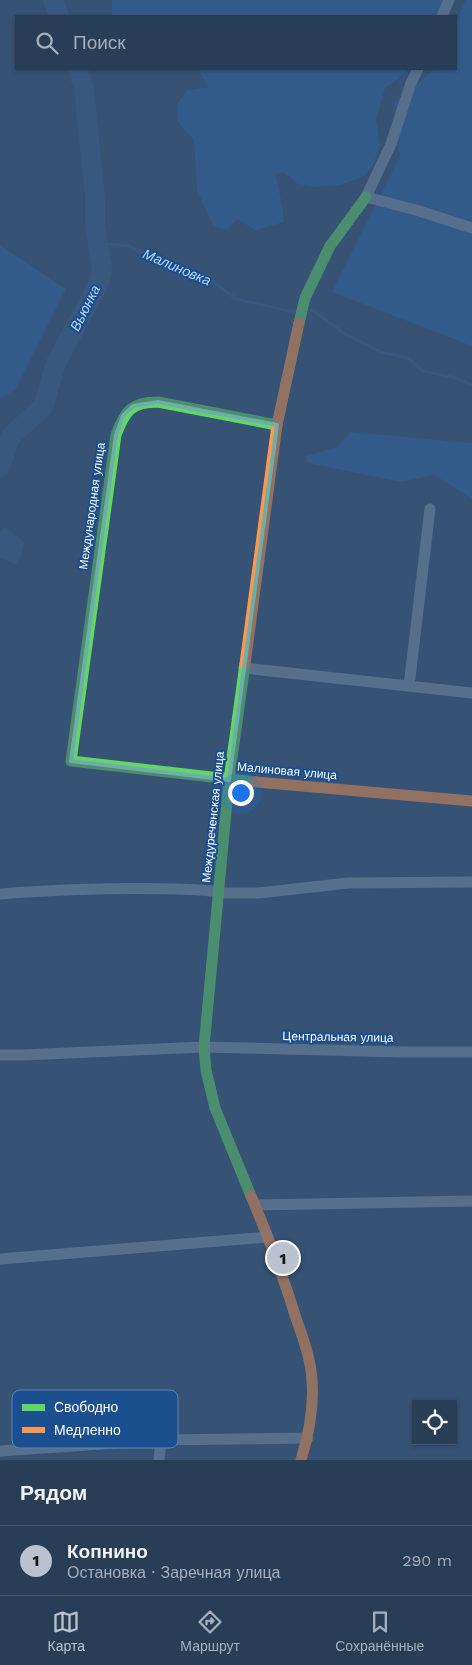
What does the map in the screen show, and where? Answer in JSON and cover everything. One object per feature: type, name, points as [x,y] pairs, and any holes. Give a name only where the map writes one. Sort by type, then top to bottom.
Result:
[{"type":"street","points":[[442,15],[449,0]]},
{"type":"street","points":[[418,70],[411,83],[392,144],[366,197],[416,210],[472,228]]},
{"type":"street","name":"Междуреченская улица","points":[[301,1460],[308,1438],[312,1412],[312,1380],[308,1355],[268,1237],[215,1108],[206,1070],[204,1047],[229,780],[277,425],[305,298],[330,246],[366,197]]},
{"type":"street","name":"Международная улица","points":[[71,761],[116,435],[123,416],[133,406],[143,401],[158,402],[277,425]]},
{"type":"street","points":[[409,686],[430,509]]},
{"type":"street","points":[[244,668],[472,693]]},
{"type":"street","name":"Малиновая улица","points":[[71,761],[229,780],[472,801]]},
{"type":"street","points":[[0,894],[66,890],[165,888],[219,893],[258,893],[348,883],[472,882]]},
{"type":"street","name":"Центральная улица","points":[[0,1054],[22,1055],[204,1047],[472,1052]]},
{"type":"street","points":[[255,1205],[472,1201]]},
{"type":"street","points":[[0,1259],[268,1237]]},
{"type":"street","points":[[178,1440],[308,1438]]},
{"type":"street","points":[[0,1451],[44,1448]]},
{"type":"highlighted area","points":[[158,402],[277,425],[229,780],[71,761],[116,435],[123,416],[133,406]]},
{"type":"shaded area","points":[[112,0],[444,0],[436,15],[112,15]]},
{"type":"shaded area","points":[[466,0],[472,0],[472,346],[332,292],[400,155],[395,102],[434,70],[457,70],[457,21]]},
{"type":"shaded area","points":[[199,70],[408,70],[385,88],[376,120],[380,145],[373,166],[363,177],[340,185],[315,187],[298,184],[283,172],[275,174],[284,222],[256,230],[237,219],[227,230],[213,226],[197,190],[194,140],[177,121],[178,103],[187,91],[208,87]]},
{"type":"shaded area","points":[[0,245],[66,289],[15,390],[0,398]]},
{"type":"shaded area","points":[[351,432],[472,443],[472,499],[434,475],[401,482],[308,463],[306,456],[337,447]]},
{"type":"shaded area","points":[[5,527],[24,542],[17,565],[0,558],[0,531]]},
{"type":"waterway","name":"Вьюнка","points":[[53,0],[59,15]]},
{"type":"waterway","name":"Вьюнка","points":[[0,467],[10,437],[43,407],[56,363],[99,283],[102,268],[95,225],[95,197],[84,89],[78,70]]},
{"type":"waterway","name":"Малиновка","points":[[98,243],[129,246],[172,268],[210,279],[236,299],[296,311]]},
{"type":"waterway","name":"Малиновка","points":[[307,310],[313,310],[343,333],[381,352],[408,358],[423,371],[456,378],[472,385]]},
{"type":"traffic: fast","points":[[299,323],[305,298],[330,246],[366,197]]},
{"type":"traffic: fast","points":[[256,782],[71,761],[116,435],[126,414],[135,406],[149,402],[158,402],[277,425]]},
{"type":"traffic: fast","points":[[245,664],[229,780],[204,1047],[206,1070],[215,1108],[251,1196]]},
{"type":"traffic: slow","points":[[245,664],[277,425],[299,323]]},
{"type":"traffic: slow","points":[[256,782],[472,801]]},
{"type":"traffic: slow","points":[[251,1196],[281,1271],[310,1365],[312,1411],[301,1460]]},
{"type":"place","name":"Копнино","points":[[283,1258]]}]
